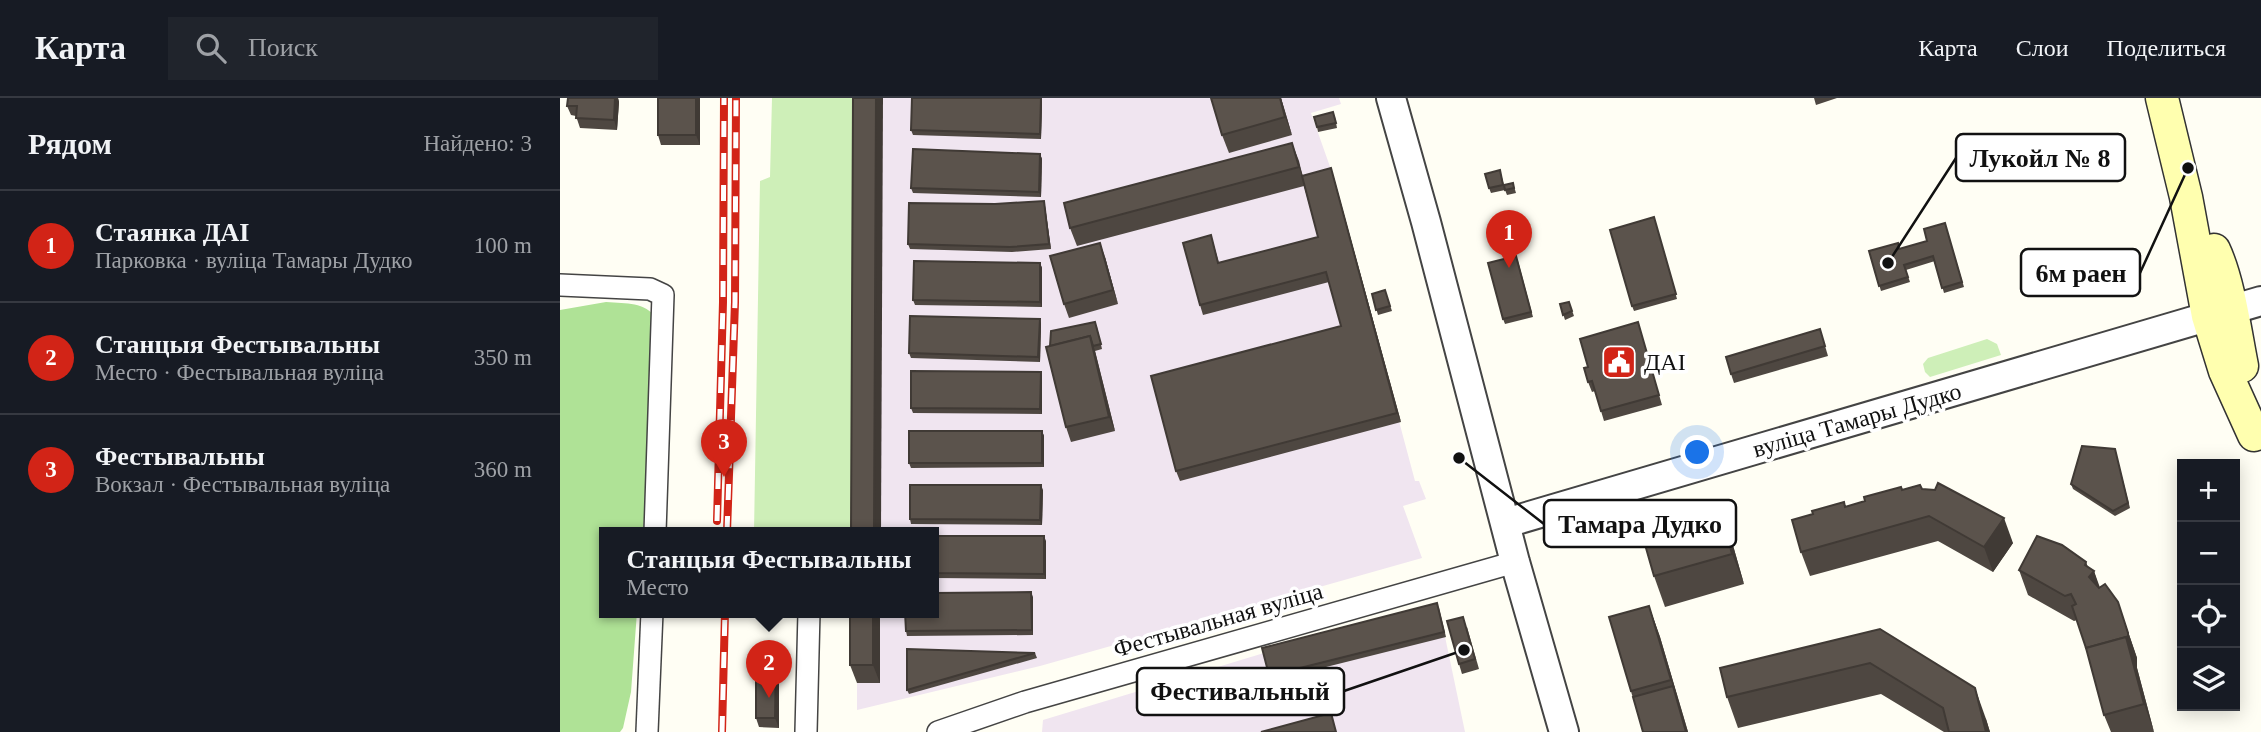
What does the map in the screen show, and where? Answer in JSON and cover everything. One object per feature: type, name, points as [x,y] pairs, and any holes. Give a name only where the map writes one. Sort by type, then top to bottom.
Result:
[{"type":"main road","points":[[2162,98],[2186,197],[2220,313],[2225,371],[2258,448]]},
{"type":"street","points":[[1391,98],[1515,562],[1564,732]]},
{"type":"street","points":[[560,285],[650,289],[663,295],[655,527]]},
{"type":"street","name":"вуліца Тамары Дудко","points":[[1506,523],[2261,301]]},
{"type":"street","name":"Фестывальная вуліца","points":[[938,732],[1025,702],[1515,562]]},
{"type":"street","points":[[647,732],[652,618]]},
{"type":"street","points":[[806,732],[808,618]]},
{"type":"shaded area","points":[[860,98],[1339,98],[1341,104],[1311,113],[1334,178],[1415,481],[1419,481],[1426,499],[1403,506],[1422,558],[1040,666],[857,710],[857,618],[939,618],[939,527],[857,527]]},
{"type":"shaded area","points":[[1439,608],[1465,732],[1042,732],[1043,720],[1264,653]]},
{"type":"green space","points":[[772,98],[859,98],[857,527],[754,527],[760,181],[770,177]]},
{"type":"green space","points":[[606,302],[628,304],[647,309],[658,319],[643,527],[599,527],[599,618],[637,618],[631,692],[620,732],[560,732],[560,310]]},
{"type":"green space","points":[[1987,339],[1997,344],[2001,355],[1930,377],[1925,372],[1923,364],[1928,358]]},
{"type":"building","points":[[568,98],[615,98],[614,120],[576,118],[577,106],[567,106]]},
{"type":"building","points":[[658,98],[696,98],[696,135],[658,135]]},
{"type":"building","points":[[853,98],[876,98],[874,527],[851,527]]},
{"type":"building","points":[[912,98],[1041,98],[1040,134],[911,130]]},
{"type":"building","points":[[1211,98],[1280,98],[1285,117],[1222,135]]},
{"type":"building","points":[[1333,112],[1336,123],[1317,127],[1314,117]]},
{"type":"building","points":[[1292,143],[1299,167],[1070,228],[1064,203]]},
{"type":"building","points":[[913,149],[1040,154],[1039,192],[911,188]]},
{"type":"building","points":[[1331,168],[1397,413],[1176,471],[1151,376],[1341,326],[1326,272],[1200,305],[1183,243],[1211,235],[1218,263],[1318,237],[1302,176]]},
{"type":"building","points":[[1500,170],[1503,185],[1489,188],[1485,174]]},
{"type":"building","points":[[1513,183],[1514,188],[1505,190],[1504,185]]},
{"type":"building","points":[[1044,201],[1049,244],[1010,247],[908,244],[909,203],[995,204]]},
{"type":"building","points":[[1654,217],[1676,294],[1632,306],[1610,230]]},
{"type":"building","points":[[1945,223],[1962,282],[1942,288],[1933,256],[1904,265],[1908,277],[1879,286],[1869,251],[1898,243],[1899,249],[1927,241],[1924,229]]},
{"type":"building","points":[[1100,243],[1113,290],[1064,304],[1050,256]]},
{"type":"building","points":[[1516,256],[1531,312],[1503,319],[1488,263]]},
{"type":"building","points":[[914,261],[1040,263],[1040,302],[913,300]]},
{"type":"building","points":[[1385,290],[1390,306],[1376,310],[1372,294]]},
{"type":"building","points":[[1569,302],[1572,311],[1563,315],[1560,304]]},
{"type":"building","points":[[910,316],[1040,319],[1038,357],[909,353]]},
{"type":"building","points":[[1095,322],[1101,344],[1093,346],[1090,336],[1050,346],[1051,331]]},
{"type":"building","name":"ДАІ","points":[[1638,322],[1659,395],[1601,411],[1592,381],[1588,382],[1584,368],[1588,367],[1580,339]]},
{"type":"building","points":[[1820,329],[1825,346],[1731,374],[1726,357]]},
{"type":"building","points":[[1090,336],[1109,417],[1066,427],[1046,347]]},
{"type":"building","points":[[911,371],[1041,372],[1040,409],[911,408]]},
{"type":"building","points":[[909,431],[1042,431],[1042,463],[909,463]]},
{"type":"building","points":[[2082,446],[2115,449],[2128,503],[2113,511],[2071,484]]},
{"type":"building","points":[[1938,483],[2004,518],[1984,547],[1929,516],[1801,552],[1792,520],[1844,502],[1845,507],[1865,501],[1864,497],[1901,487],[1902,490],[1920,485],[1922,489],[1935,490]]},
{"type":"building","points":[[910,485],[1041,485],[1040,520],[910,519]]},
{"type":"building","points":[[1721,512],[1732,554],[1654,576],[1642,534]]},
{"type":"building","points":[[939,536],[1044,536],[1044,574],[939,573]]},
{"type":"building","points":[[2037,536],[2062,545],[2094,571],[2089,577],[2099,588],[2105,584],[2118,602],[2128,633],[2128,644],[2126,637],[2086,648],[2072,606],[2076,604],[2071,594],[2065,596],[2019,570]]},
{"type":"building","points":[[1031,592],[1032,630],[906,631],[905,618],[939,618],[939,593]]},
{"type":"building","points":[[1437,603],[1444,632],[1300,668],[1302,675],[1271,683],[1262,648]]},
{"type":"building","points":[[1649,606],[1671,680],[1631,691],[1609,617]]},
{"type":"building","points":[[1463,617],[1475,659],[1459,664],[1447,621]]},
{"type":"building","points":[[850,618],[873,618],[873,665],[850,665]]},
{"type":"building","points":[[1880,629],[1975,688],[1986,732],[1949,732],[1943,708],[1870,663],[1727,697],[1720,668]]},
{"type":"building","points":[[2126,637],[2144,704],[2104,715],[2086,648]]},
{"type":"building","points":[[907,649],[1035,653],[907,690]]},
{"type":"building","points":[[756,660],[776,660],[775,718],[756,718]]},
{"type":"building","points":[[1673,686],[1686,732],[1643,732],[1633,697]]},
{"type":"building","points":[[1331,713],[1336,732],[1261,732]]},
{"type":"railway","points":[[717,521],[723,302],[724,98]]},
{"type":"railway","points":[[727,527],[735,302],[736,98]]},
{"type":"railway","points":[[722,732],[725,618]]},
{"type":"place","name":"6м раен","points":[[2188,168]]},
{"type":"place","name":"Лукойл № 8","points":[[1888,263]]},
{"type":"place","name":"Стаянка ДАІ","points":[[1509,268]]},
{"type":"place","name":"ДАІ","points":[[1619,362]]},
{"type":"place","name":"Тамара Дудко","points":[[1459,458]]},
{"type":"place","name":"Фестывальны","points":[[724,477]]},
{"type":"place","name":"Фестивальный","points":[[1464,650]]},
{"type":"place","name":"Станцыя Фестывальны","points":[[769,698]]}]
